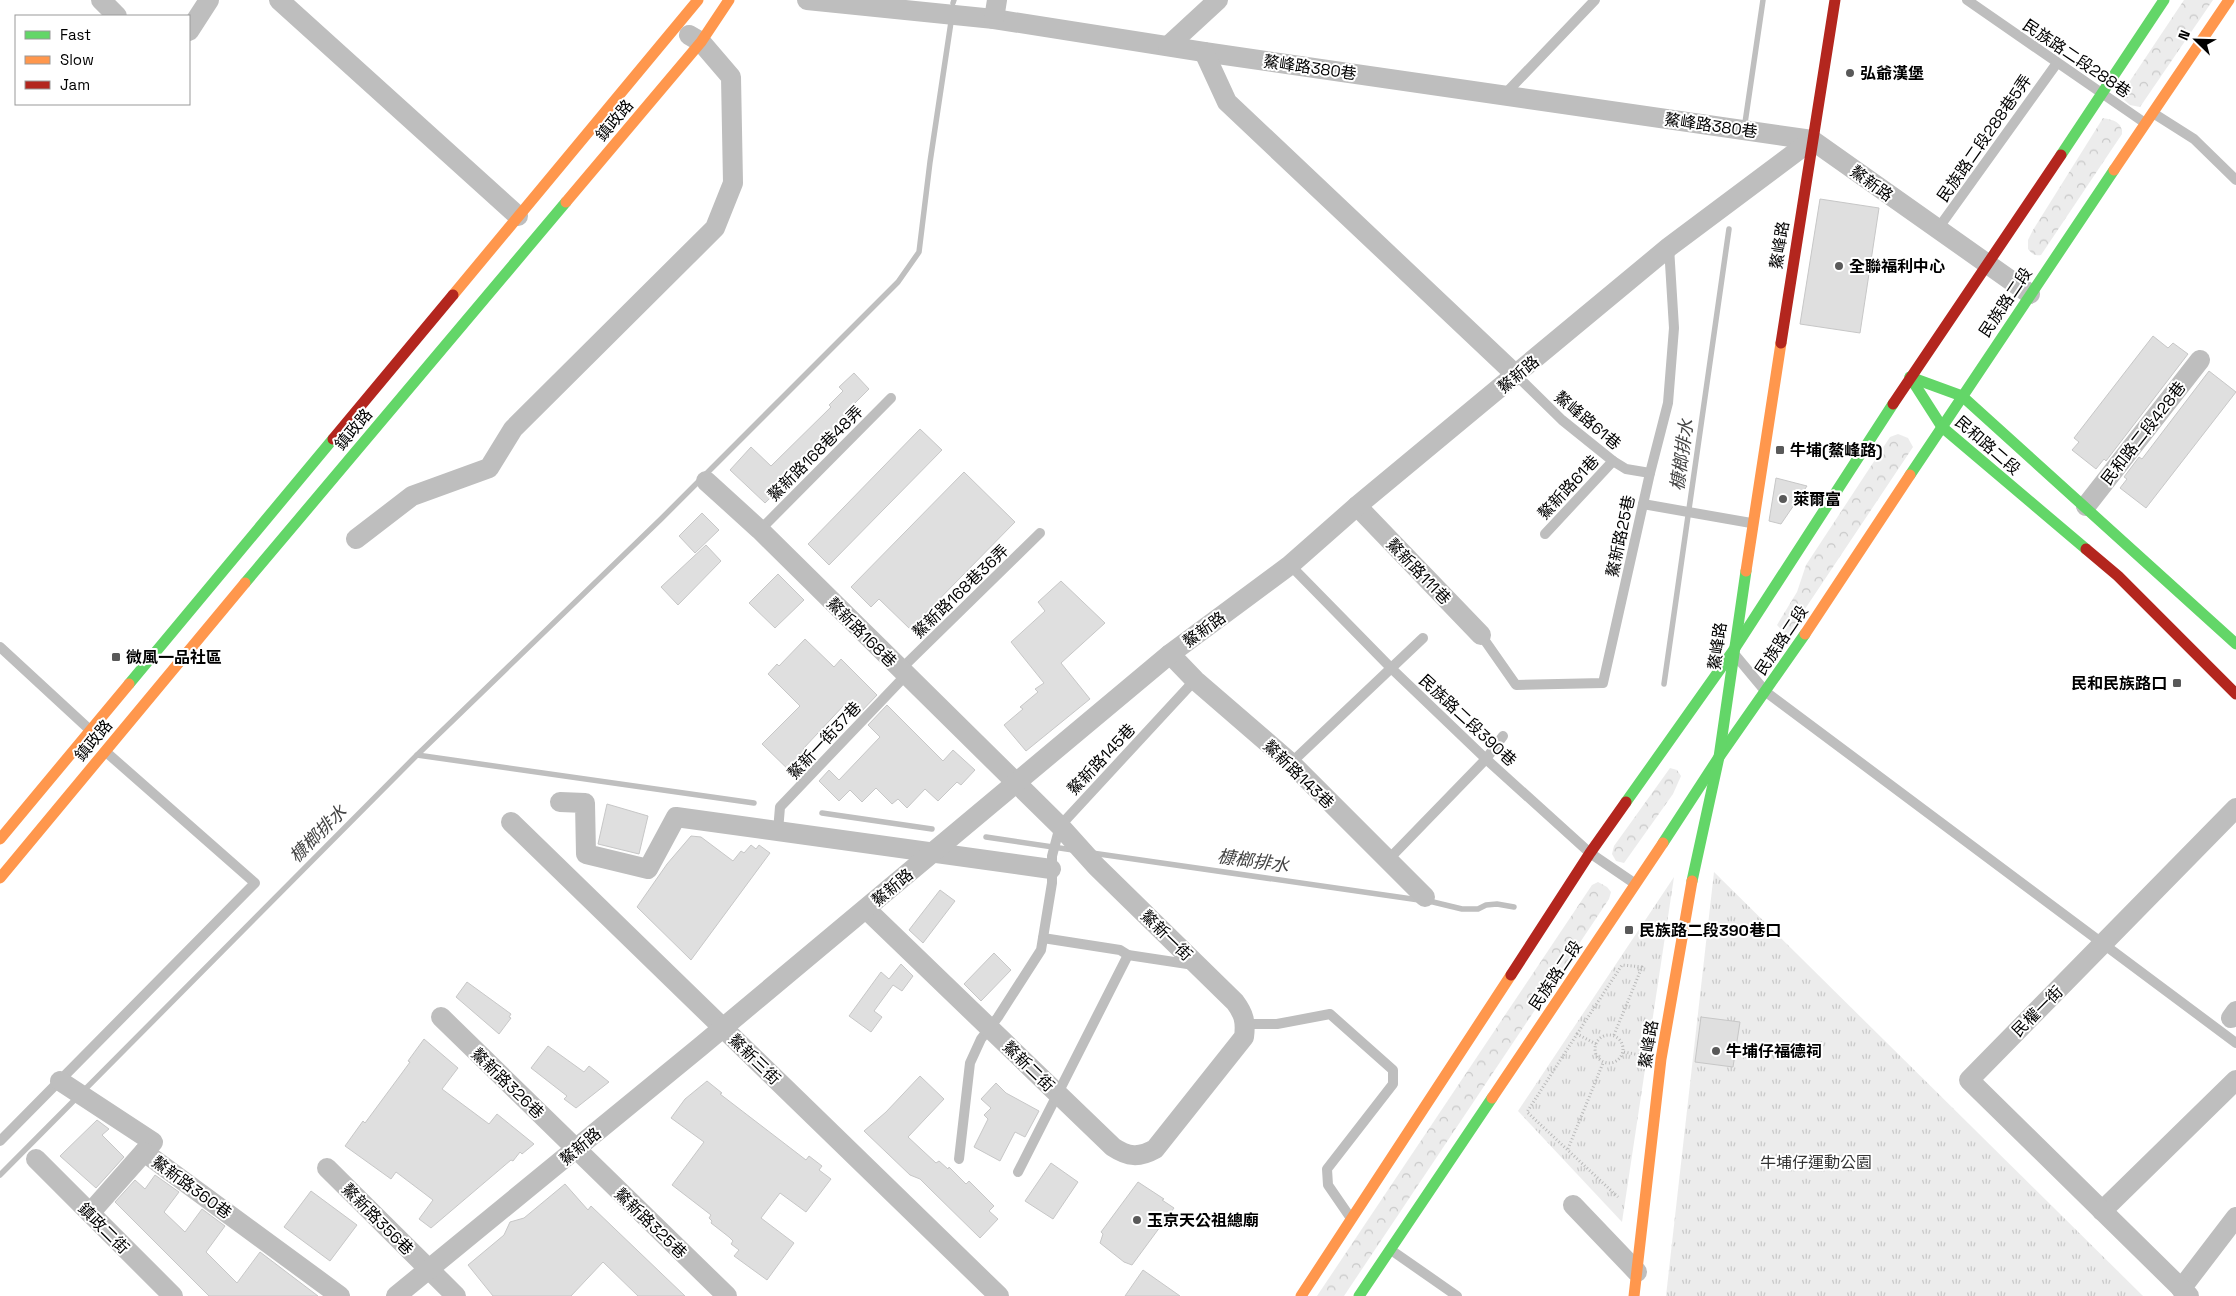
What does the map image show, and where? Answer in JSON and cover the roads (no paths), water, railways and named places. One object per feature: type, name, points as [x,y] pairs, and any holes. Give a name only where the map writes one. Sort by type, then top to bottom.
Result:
[{"type":"street","points":[[101,0],[117,15]]},
{"type":"street","points":[[190,29],[209,0]]},
{"type":"street","points":[[279,0],[518,216]]},
{"type":"street","name":"鎮政路","points":[[0,878],[98,741],[518,216],[698,0]]},
{"type":"street","name":"鎮政路","points":[[0,839],[98,741],[222,610],[701,42],[729,0]]},
{"type":"street","name":"鰲峰路380巷","points":[[808,0],[995,10],[1204,52],[1505,94],[1812,140]]},
{"type":"street","points":[[1168,46],[1218,0]]},
{"type":"street","name":"鰲峰路","points":[[1634,1296],[1661,1059],[1696,858],[1719,756],[1752,523],[1835,0]]},
{"type":"street","name":"民族路二段","points":[[1300,1296],[1590,853],[1733,651],[1910,377],[1988,265],[2164,0]]},
{"type":"street","name":"民族路二段","points":[[1359,1296],[1636,884],[1719,756],[1766,692],[2030,294],[2229,0]]},
{"type":"street","points":[[356,540],[412,496],[489,468],[513,429],[715,228],[733,183],[731,77],[701,42],[676,28]]},
{"type":"street","points":[[1204,52],[1227,102],[1516,375]]},
{"type":"street","name":"鰲新路","points":[[396,1296],[866,909],[1170,654],[1290,566],[1357,506],[1669,247],[1812,140],[2030,294]]},
{"type":"street","name":"民和路二段428巷","points":[[2086,506],[2200,360]]},
{"type":"street","name":"民和路二段","points":[[1910,377],[1962,396],[2086,506],[2236,644]]},
{"type":"street","name":"民和路二段","points":[[1910,377],[1942,427],[2118,576],[2236,694]]},
{"type":"street","name":"鰲新路168巷","points":[[706,481],[760,530],[1016,784]]},
{"type":"street","name":"鰲新路111巷","points":[[1357,506],[1481,635]]},
{"type":"street","name":"鰲新路143巷","points":[[1170,654],[1195,680],[1291,763],[1387,861],[1425,896]]},
{"type":"street","name":"鰲新一街","points":[[1016,784],[1062,834],[1235,1002],[1243,1013],[1246,1024]]},
{"type":"street","points":[[560,802],[585,803],[586,854],[648,869],[676,817],[932,853],[1051,863]]},
{"type":"street","name":"民權一街","points":[[2236,808],[1969,1080],[2185,1292],[2236,1217]]},
{"type":"street","name":"鰲新三街","points":[[512,822],[999,1296]]},
{"type":"street","name":"鰲新二街","points":[[866,909],[1058,1095],[1113,1147],[1124,1154],[1132,1156],[1145,1155],[1155,1149],[1244,1036],[1246,1024]]},
{"type":"street","name":"鰲新路326巷","points":[[441,1017],[576,1149]]},
{"type":"street","points":[[2102,1211],[2236,1080]]},
{"type":"street","name":"鰲新路360巷","points":[[60,1081],[153,1142],[144,1152],[340,1296]]},
{"type":"street","name":"鰲新路325巷","points":[[576,1149],[727,1296]]},
{"type":"street","points":[[90,1213],[144,1152]]},
{"type":"street","name":"鎮政二街","points":[[36,1159],[173,1296]]},
{"type":"street","name":"鰲新路356巷","points":[[328,1168],[456,1296]]},
{"type":"street","points":[[1573,1205],[1638,1272]]},
{"type":"lane","points":[[1505,94],[1595,0]]},
{"type":"lane","name":"民族路二段288巷","points":[[1967,0],[2146,123]]},
{"type":"lane","name":"民族路二段288巷5弄","points":[[1937,230],[2057,63]]},
{"type":"lane","points":[[2152,112],[2194,139],[2236,180]]},
{"type":"lane","name":"鰲新路25巷","points":[[1481,635],[1516,685],[1603,683],[1650,473],[1668,403],[1674,338],[1669,247]]},
{"type":"lane","name":"鰲峰路61巷","points":[[1516,375],[1562,420],[1613,461],[1626,469],[1650,473]]},
{"type":"lane","name":"鰲新路168巷48弄","points":[[760,530],[891,398]]},
{"type":"lane","name":"鰲新路61巷","points":[[1545,534],[1613,461]]},
{"type":"lane","points":[[1643,504],[1700,516],[1752,523]]},
{"type":"lane","name":"鰲新路168巷36弄","points":[[903,672],[1040,532]]},
{"type":"lane","name":"民族路二段390巷","points":[[1290,566],[1392,669],[1486,758],[1590,853],[1636,884]]},
{"type":"lane","points":[[1291,763],[1423,638]]},
{"type":"lane","points":[[0,647],[98,741],[256,883],[0,1141]]},
{"type":"lane","points":[[1733,651],[1766,692],[2236,1043]]},
{"type":"lane","name":"鰲新一街37巷","points":[[778,831],[780,807],[903,672]]},
{"type":"lane","name":"鰲新路145巷","points":[[1062,834],[1195,680]]},
{"type":"lane","points":[[1387,861],[1486,758],[1503,736]]},
{"type":"lane","points":[[959,1159],[970,1063],[981,1039],[1041,950],[1052,883],[1051,863],[1062,834]]},
{"type":"lane","points":[[1043,938],[1120,950],[1128,955],[1198,966]]},
{"type":"lane","points":[[1018,1172],[1128,955]]},
{"type":"lane","points":[[1246,1024],[1277,1024],[1330,1014],[1393,1070],[1393,1084],[1327,1169],[1328,1185],[1352,1219]]},
{"type":"lane","points":[[1390,1249],[1457,1296]]},
{"type":"waterway","name":"槺榔排水","points":[[1745,123],[1763,0]]},
{"type":"waterway","points":[[417,755],[661,519],[898,282],[919,252],[930,162],[951,22]]},
{"type":"waterway","name":"槺榔排水","points":[[1664,684],[1729,229]]},
{"type":"waterway","name":"槺榔排水","points":[[0,1175],[417,755],[754,803]]},
{"type":"waterway","name":"槺榔排水","points":[[822,813],[932,829]]},
{"type":"waterway","name":"槺榔排水","points":[[986,837],[1073,850]]},
{"type":"waterway","name":"槺榔排水","points":[[1092,853],[1433,902],[1462,909],[1478,909],[1486,905],[1497,904],[1514,907]]},
{"type":"place","name":"弘爺漢堡","points":[[1850,73]]},
{"type":"place","name":"全聯福利中心","points":[[1839,266]]},
{"type":"place","name":"牛埔(鰲峰路)","points":[[1780,450]]},
{"type":"place","name":"萊爾富","points":[[1783,499]]},
{"type":"place","name":"微風一品社區","points":[[116,657]]},
{"type":"place","name":"民和民族路口","points":[[2177,683]]},
{"type":"place","name":"民族路二段390巷口","points":[[1629,930]]},
{"type":"place","name":"牛埔仔福德祠","points":[[1716,1051]]},
{"type":"place","name":"玉京天公祖總廟","points":[[1137,1220]]},
{"type":"park label","name":"牛埔仔運動公園","points":[[1816,1162]]}]
